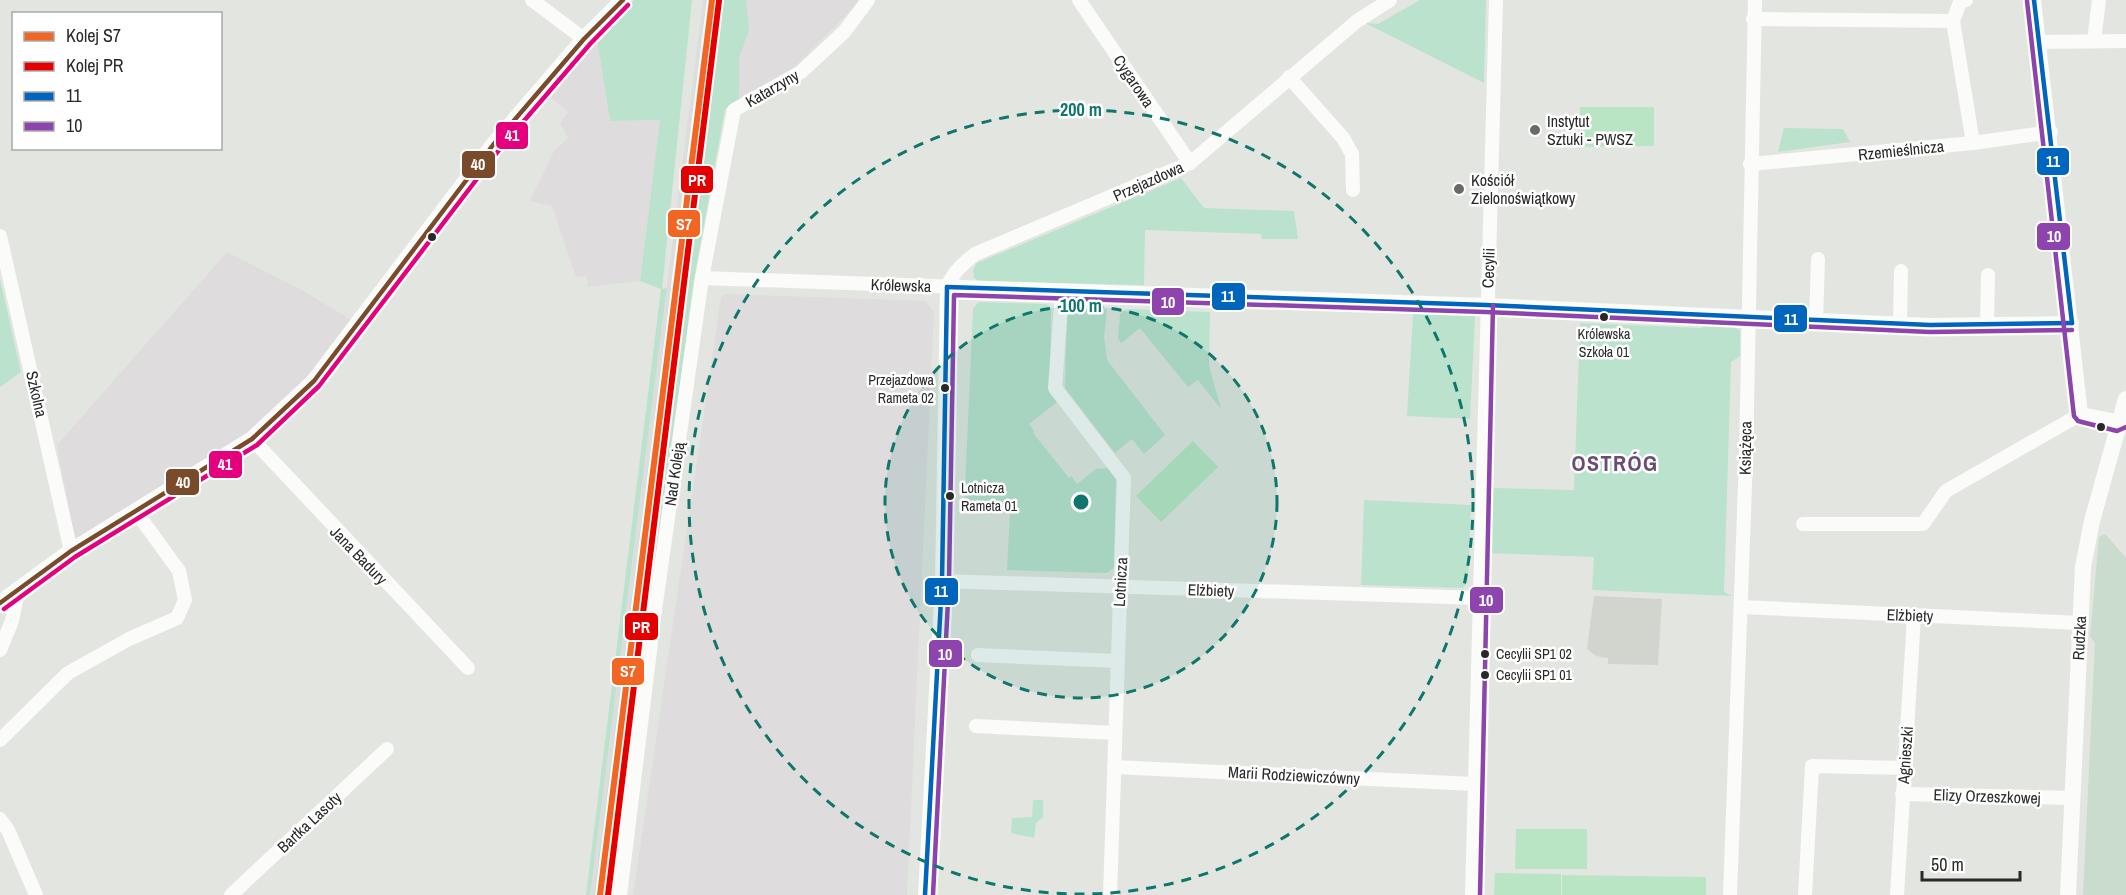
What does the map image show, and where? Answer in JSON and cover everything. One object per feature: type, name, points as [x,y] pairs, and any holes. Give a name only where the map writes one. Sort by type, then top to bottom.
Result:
[{"type":"street","points":[[532,0],[585,39]]},
{"type":"street","points":[[0,603],[71,552],[137,513],[252,439],[314,381],[489,151],[585,39],[623,0]]},
{"type":"street","name":"Katarzyny","points":[[726,161],[734,110],[801,72],[844,32],[868,0]]},
{"type":"street","name":"Cygarowa","points":[[1079,0],[1190,163]]},
{"type":"street","name":"Przejazdowa","points":[[947,286],[956,270],[975,254],[1190,163],[1357,21],[1389,0]]},
{"type":"street","name":"Cecylii","points":[[1472,895],[1486,305],[1496,0]]},
{"type":"street","name":"Książęca","points":[[1730,895],[1741,607],[1755,0]]},
{"type":"street","points":[[1966,0],[1960,2],[1953,21],[1973,143]]},
{"type":"street","points":[[2034,0],[2051,132],[2081,414]]},
{"type":"street","points":[[2094,41],[2099,0]]},
{"type":"street","points":[[1753,19],[1953,21]]},
{"type":"street","points":[[2039,42],[2126,41]]},
{"type":"street","points":[[1289,77],[1343,138],[1352,154],[1353,190]]},
{"type":"street","name":"Rzemieślnicza","points":[[1750,164],[1973,143],[2051,132]]},
{"type":"street","name":"Nad Koleją","points":[[620,895],[655,610],[702,278],[726,161]]},
{"type":"street","name":"Szkolna","points":[[0,236],[71,552]]},
{"type":"street","points":[[1816,321],[1818,259]]},
{"type":"street","points":[[1900,323],[1901,271]]},
{"type":"street","points":[[1987,325],[1988,275]]},
{"type":"street","name":"Królewska","points":[[702,278],[1486,305],[1816,321],[1987,325],[2072,323]]},
{"type":"street","points":[[925,895],[942,581],[947,286]]},
{"type":"street","name":"Lotnicza","points":[[1062,292],[1055,388],[1124,478],[1110,895]]},
{"type":"street","name":"Rudzka","points":[[2068,895],[2083,567],[2088,535],[2122,423],[2126,399]]},
{"type":"street","points":[[1803,524],[1923,524],[1946,491],[2081,414],[2122,423]]},
{"type":"street","name":"Jana Badury","points":[[252,439],[468,668]]},
{"type":"street","points":[[0,740],[68,673],[129,639],[177,618],[185,600],[179,571],[137,513]]},
{"type":"street","name":"Elżbiety","points":[[942,581],[1480,598]]},
{"type":"street","points":[[0,650],[12,621],[18,590]]},
{"type":"street","name":"Elżbiety","points":[[1741,607],[2080,623]]},
{"type":"street","name":"Agnieszki","points":[[1898,895],[1914,616]]},
{"type":"street","points":[[978,655],[1117,661]]},
{"type":"street","points":[[976,726],[1114,733]]},
{"type":"street","name":"Bartka Lasoty","points":[[231,895],[387,749]]},
{"type":"street","points":[[1805,895],[1812,766],[1904,768]]},
{"type":"street","name":"Marii Rodziewiczówny","points":[[1114,767],[1474,784]]},
{"type":"street","name":"Elizy Orzeszkowej","points":[[1902,794],[2072,798]]},
{"type":"street","points":[[0,819],[8,830],[36,895]]},
{"type":"shaded area","points":[[718,0],[861,0],[795,67],[739,100],[705,113]]},
{"type":"shaded area","points":[[597,39],[610,121],[660,120],[640,281],[588,287],[586,276],[576,277],[552,206],[530,201],[554,151],[568,138],[560,123],[568,112],[547,94]]},
{"type":"shaded area","points":[[227,252],[298,288],[353,321],[309,379],[249,436],[75,542],[57,445]]},
{"type":"shaded area","points":[[727,294],[926,301],[934,312],[907,895],[633,895],[721,297]]},
{"type":"shaded area","points":[[1594,596],[1662,599],[1658,665],[1608,664],[1608,658],[1596,656],[1587,649]]},
{"type":"green space","points":[[634,0],[692,0],[662,289],[673,287],[705,113],[719,0],[746,0],[749,30],[739,58],[739,100],[725,109],[693,285],[615,895],[586,895],[661,289],[640,281],[660,120],[610,121],[597,39]]},
{"type":"green space","points":[[1420,0],[1486,0],[1484,83],[1365,23],[1378,24]]},
{"type":"green space","points":[[1580,107],[1654,107],[1654,146],[1581,147]]},
{"type":"green space","points":[[1784,128],[1843,129],[1850,142],[1778,152]]},
{"type":"green space","points":[[1181,178],[1204,208],[1294,211],[1298,239],[1262,239],[1261,234],[1145,230],[1144,285],[979,281],[974,278],[973,270],[977,263]]},
{"type":"green space","points":[[0,279],[21,372],[0,387]]},
{"type":"green space","points":[[979,302],[1046,304],[1051,307],[1050,394],[1057,402],[1029,424],[1033,433],[1069,478],[1071,476],[1077,484],[1096,469],[1110,468],[1116,478],[1114,568],[1107,573],[1007,570],[1010,512],[964,512],[973,308]]},
{"type":"green space","points":[[1071,305],[1107,309],[1104,337],[1107,360],[1165,435],[1144,454],[1132,439],[1115,453],[1065,388],[1067,309]]},
{"type":"green space","points":[[1126,309],[1210,312],[1209,366],[1221,409],[1198,380],[1188,387],[1140,328],[1121,343],[1118,338],[1120,314]]},
{"type":"green space","points":[[1413,313],[1475,316],[1470,419],[1407,416]]},
{"type":"green space","points":[[1580,323],[1701,328],[1710,324],[1720,324],[1740,330],[1740,356],[1731,362],[1724,592],[1732,596],[1592,590],[1594,557],[1488,553],[1491,488],[1574,490]]},
{"type":"green space","points":[[1193,441],[1218,467],[1161,522],[1136,496]]},
{"type":"green space","points":[[1364,500],[1471,505],[1468,583],[1462,588],[1361,585]]},
{"type":"green space","points":[[2105,534],[2126,558],[2126,895],[2083,895],[2095,642],[2090,637],[2099,537]]},
{"type":"green space","points":[[1033,800],[1043,800],[1043,817],[1036,823],[1034,838],[1011,833],[1012,818],[1032,817]]},
{"type":"green space","points":[[1516,829],[1587,829],[1587,869],[1515,869]]},
{"type":"green space","points":[[1495,873],[1561,874],[1561,895],[1494,895]]},
{"type":"green space","points":[[1562,875],[1706,877],[1706,895],[1562,895]]},
{"type":"railway","points":[[592,895],[705,0]]},
{"type":"rail line","name":"S7","points":[[600,895],[712,0]]},
{"type":"rail line","name":"PR","points":[[608,895],[719,1]]},
{"type":"transit line","name":"40","points":[[0,603],[71,551],[252,439],[314,381],[493,145],[584,39],[623,0]]},
{"type":"transit line","name":"11","points":[[2034,0],[2072,323]]},
{"type":"transit line","name":"10","points":[[2027,1],[2074,416],[2078,421],[2117,431],[2126,427]]},
{"type":"transit line","name":"41","points":[[4,609],[75,557],[257,445],[319,386],[499,150],[590,44],[628,5]]},
{"type":"transit line","name":"11","points":[[947,287],[1486,305],[1930,325],[2072,323]]},
{"type":"transit line","name":"11","points":[[925,895],[942,581],[947,287]]},
{"type":"transit line","name":"10","points":[[933,895],[949,581],[954,295],[1486,312],[1930,332],[2072,330]]},
{"type":"transit line","name":"10","points":[[1480,895],[1493,305]]},
{"type":"place","name":"Instytut Sztuki - PWSZ","points":[[1535,130]]},
{"type":"place","name":"Kościół Zielonoświątkowy","points":[[1459,189]]},
{"type":"place","name":"Królewska Szkoła 01","points":[[1604,317]]},
{"type":"place","name":"Przejazdowa Rameta 02","points":[[945,388]]},
{"type":"place","name":"Lotnicza Rameta 01","points":[[950,496]]},
{"type":"place","name":"Cecylii SP1 02","points":[[1485,654]]},
{"type":"place","name":"Cecylii SP1 01","points":[[1485,675]]},
{"type":"district","name":"OSTRÓG","points":[[1615,463]]}]
